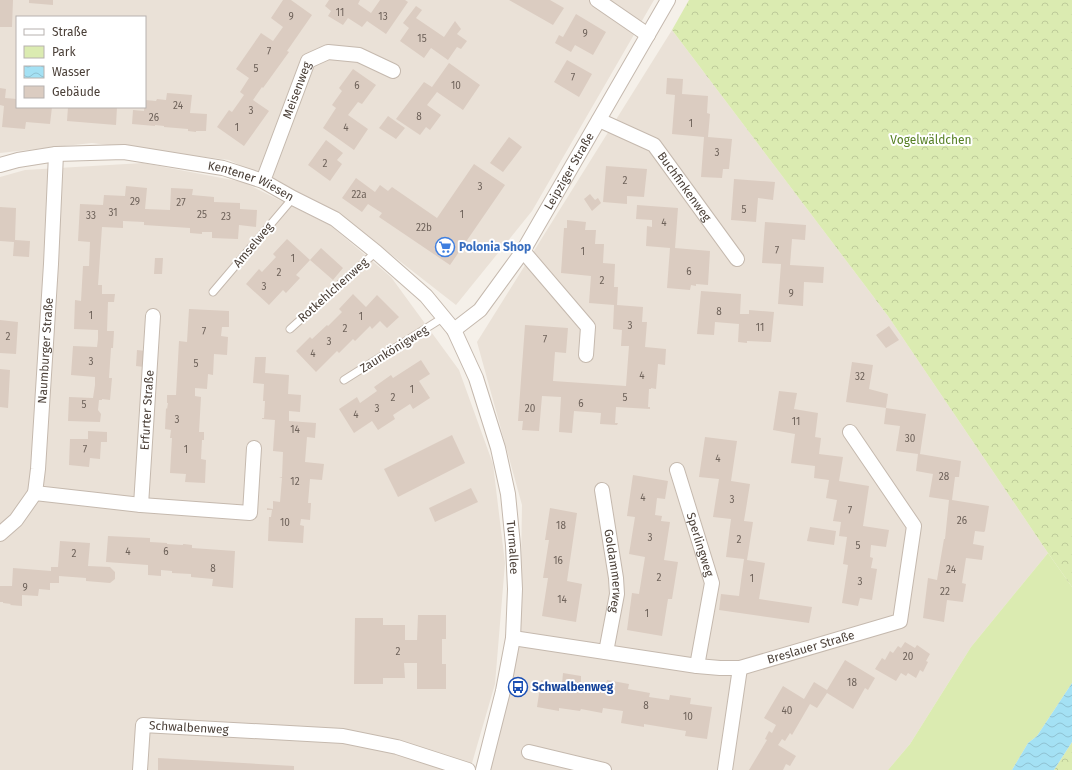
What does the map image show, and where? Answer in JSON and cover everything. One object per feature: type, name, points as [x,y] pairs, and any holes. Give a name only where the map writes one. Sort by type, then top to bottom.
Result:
[{"type":"street","points":[[597,0],[648,35]]},
{"type":"street","name":"Leipziger Straße","points":[[454,330],[480,310],[523,251],[668,0]]},
{"type":"street","name":"Meisenweg","points":[[263,181],[308,61],[328,52],[359,55],[393,71]]},
{"type":"street","name":"Buchfinkenweg","points":[[599,120],[654,145],[737,259]]},
{"type":"street","name":"Kentener Wiesen","points":[[0,165],[18,160],[56,154],[124,152],[223,168],[263,181],[293,198],[335,218],[426,296],[454,330]]},
{"type":"street","name":"Naumburger Straße","points":[[0,534],[16,520],[35,493],[38,469],[52,264],[56,154]]},
{"type":"street","points":[[523,251],[588,326],[586,355]]},
{"type":"street","name":"Erfurter Straße","points":[[141,505],[153,316]]},
{"type":"street","name":"Turmallee","points":[[454,330],[476,378],[498,448],[508,494],[513,545],[515,589],[513,638],[483,770]]},
{"type":"street","name":"Breslauer Straße","points":[[513,638],[697,666],[740,668],[900,621],[914,526],[850,432]]},
{"type":"street","points":[[35,493],[141,505],[250,513],[254,448]]},
{"type":"street","name":"Sperlingweg","points":[[677,470],[712,582],[697,666]]},
{"type":"street","name":"Goldammerweg","points":[[602,490],[616,578],[617,594],[606,652]]},
{"type":"street","points":[[725,770],[740,668]]},
{"type":"street","name":"Schwalbenweg","points":[[140,770],[143,724],[343,736],[397,747],[468,770]]},
{"type":"street","points":[[529,752],[604,770]]},
{"type":"lane","name":"Amselweg","points":[[213,292],[293,198]]},
{"type":"lane","name":"Rotkehlchenweg","points":[[290,329],[376,252]]},
{"type":"lane","name":"Zaunkönigweg","points":[[344,380],[444,317]]},
{"type":"shaded area","points":[[0,0],[654,0],[532,211],[456,305],[338,213],[229,160],[92,143],[0,153]]},
{"type":"shaded area","points":[[672,30],[888,316],[1048,553],[971,647],[910,744],[888,770],[487,770],[497,742],[520,626],[522,505],[477,342]]},
{"type":"shaded area","points":[[143,163],[243,182],[330,225],[391,277],[459,370],[493,464],[505,563],[495,684],[470,770],[0,770],[0,177],[25,170]]},
{"type":"green space","name":"Vogelwäldchen","points":[[689,0],[1072,0],[1072,587],[888,316],[672,30]]},
{"type":"green space","points":[[1048,553],[1072,587],[1072,683],[1037,736],[1028,743],[1012,770],[888,770],[910,744],[971,647]]},
{"type":"green space","points":[[1072,742],[1072,770],[1054,770]]},
{"type":"water","points":[[1072,683],[1072,742],[1054,770],[1012,770],[1028,743],[1037,736]]},
{"type":"building","points":[[0,0],[13,0],[12,27],[0,27]]},
{"type":"building","points":[[29,0],[53,0],[53,5],[29,3]]},
{"type":"building","points":[[283,0],[291,0],[312,15],[287,51],[289,52],[253,100],[269,111],[244,146],[217,127],[229,110],[232,112],[244,95],[240,92],[249,78],[236,69],[261,33],[273,41],[283,27],[271,18]]},
{"type":"building","points":[[329,0],[360,0],[358,4],[371,13],[380,0],[405,0],[408,2],[386,34],[367,21],[362,27],[348,18],[343,25],[328,16],[331,11],[325,6]]},
{"type":"building","points":[[509,0],[550,0],[564,8],[553,25]]},
{"type":"building","points":[[416,6],[422,10],[416,18],[444,37],[455,21],[461,29],[457,34],[467,41],[461,49],[457,47],[448,60],[431,48],[424,58],[400,41],[409,28],[403,23]]},
{"type":"building","points":[[576,14],[606,32],[593,55],[575,45],[571,52],[555,43],[559,35],[563,37]]},
{"type":"building","points":[[567,60],[592,74],[579,97],[554,82]]},
{"type":"building","points":[[449,63],[480,85],[463,110],[437,92],[427,105],[441,115],[430,130],[426,127],[420,135],[396,119],[424,82],[432,87]]},
{"type":"building","points":[[353,69],[376,85],[362,104],[358,102],[348,115],[368,129],[354,150],[323,128],[336,108],[332,105],[342,91],[339,88]]},
{"type":"building","points":[[667,78],[683,79],[682,94],[708,96],[707,113],[710,114],[708,137],[732,139],[729,169],[723,169],[722,178],[701,177],[704,137],[672,134],[675,95],[666,94]]},
{"type":"building","points":[[0,88],[6,89],[5,98],[16,99],[16,108],[52,108],[50,124],[26,122],[25,129],[2,127],[4,106],[0,105]]},
{"type":"building","points":[[167,93],[192,95],[190,113],[207,114],[206,131],[196,132],[188,131],[188,129],[164,126],[132,124],[133,110],[144,111],[144,108],[146,108],[146,100],[166,100]]},
{"type":"building","points":[[68,108],[117,108],[116,125],[67,121]]},
{"type":"building","points":[[388,116],[405,128],[396,139],[379,128]]},
{"type":"building","points":[[509,137],[522,147],[503,172],[490,163]]},
{"type":"building","points":[[326,140],[343,153],[337,160],[342,164],[330,181],[308,165]]},
{"type":"building","points":[[474,164],[505,185],[450,265],[379,217],[382,213],[368,204],[362,212],[342,198],[356,178],[375,192],[380,185],[388,191],[392,187],[437,218]]},
{"type":"building","points":[[606,166],[647,169],[644,197],[627,196],[627,204],[603,202]]},
{"type":"building","points":[[734,179],[775,182],[773,200],[758,198],[756,222],[731,220]]},
{"type":"building","points":[[126,186],[147,188],[145,209],[170,210],[171,188],[193,189],[192,195],[214,197],[214,202],[240,203],[240,209],[257,210],[256,227],[239,225],[238,239],[212,238],[212,232],[202,232],[202,234],[190,233],[190,228],[144,225],[144,222],[123,221],[123,228],[102,227],[98,285],[102,285],[102,294],[115,294],[114,302],[108,302],[107,331],[114,331],[109,378],[112,378],[110,400],[99,400],[98,410],[101,414],[100,422],[68,421],[69,397],[93,398],[95,385],[95,377],[71,375],[73,346],[97,347],[98,339],[98,330],[74,329],[75,300],[81,301],[83,266],[89,266],[90,242],[78,241],[80,204],[103,205],[104,195],[125,196]]},
{"type":"building","points":[[590,194],[595,200],[598,198],[601,203],[592,211],[584,199]]},
{"type":"building","points":[[637,205],[678,208],[675,248],[710,251],[708,285],[691,285],[690,290],[667,288],[670,248],[646,246],[647,226],[652,227],[652,220],[636,219]]},
{"type":"building","points":[[0,207],[16,208],[15,240],[30,241],[29,257],[13,256],[14,242],[0,241]]},
{"type":"building","points":[[567,220],[586,222],[585,230],[596,230],[595,244],[604,244],[603,263],[615,264],[614,287],[618,287],[617,305],[643,307],[642,322],[647,322],[645,347],[666,349],[665,365],[658,364],[656,389],[649,389],[648,407],[650,407],[650,409],[616,407],[615,423],[618,423],[617,425],[600,424],[601,413],[574,411],[572,433],[559,432],[561,397],[542,396],[539,431],[522,430],[523,421],[518,421],[525,325],[568,328],[566,353],[555,352],[553,381],[626,386],[629,346],[621,346],[622,330],[613,329],[614,305],[589,303],[591,276],[561,273],[564,228],[567,228]]},
{"type":"building","points":[[765,222],[806,225],[805,240],[792,239],[790,265],[824,267],[823,283],[804,282],[803,306],[778,304],[781,264],[762,263]]},
{"type":"building","points":[[287,239],[310,260],[296,275],[300,278],[286,293],[283,290],[269,305],[246,284],[259,269],[262,272],[276,257],[273,254]]},
{"type":"building","points":[[321,248],[343,268],[333,280],[310,260]]},
{"type":"building","points":[[155,258],[163,258],[162,274],[154,274]]},
{"type":"building","points":[[701,291],[741,294],[740,314],[749,314],[749,310],[774,312],[771,342],[738,342],[739,324],[715,322],[714,335],[697,334]]},
{"type":"building","points":[[353,294],[366,307],[377,295],[399,317],[387,328],[380,321],[372,329],[370,326],[355,341],[353,339],[339,353],[337,351],[316,372],[296,351],[310,337],[312,339],[327,325],[328,326],[342,312],[339,309]]},
{"type":"building","points":[[189,309],[229,311],[229,327],[222,327],[221,336],[228,337],[227,355],[214,354],[213,375],[208,374],[207,389],[195,388],[195,396],[201,397],[199,432],[204,432],[201,459],[206,460],[205,483],[185,482],[186,474],[170,473],[172,438],[170,438],[171,430],[165,429],[166,408],[167,409],[168,403],[167,395],[176,395],[179,341],[187,342]]},
{"type":"building","points":[[0,320],[18,322],[16,354],[0,353]]},
{"type":"building","points":[[889,326],[899,340],[886,348],[876,335]]},
{"type":"building","points":[[137,350],[146,351],[144,367],[136,366]]},
{"type":"building","points":[[255,357],[266,357],[265,373],[289,375],[288,394],[301,395],[300,412],[289,411],[289,421],[316,423],[315,438],[307,437],[305,462],[324,464],[322,480],[310,479],[308,503],[311,503],[310,520],[301,519],[300,525],[304,526],[303,543],[268,541],[269,517],[271,517],[272,510],[267,510],[267,508],[273,509],[273,501],[280,502],[282,478],[279,477],[282,477],[283,452],[273,451],[275,420],[262,419],[264,418],[265,401],[263,401],[264,384],[253,383]]},
{"type":"building","points":[[421,360],[430,374],[419,381],[430,398],[413,409],[410,404],[393,415],[395,419],[378,430],[372,421],[354,433],[339,409],[357,397],[360,403],[377,391],[374,387],[391,375],[393,378]]},
{"type":"building","points":[[852,362],[873,365],[869,389],[888,394],[886,408],[846,402]]},
{"type":"building","points":[[0,369],[10,370],[8,408],[0,407]]},
{"type":"building","points":[[779,391],[797,393],[794,409],[818,413],[815,437],[821,438],[819,454],[843,457],[839,481],[869,486],[863,526],[889,530],[886,547],[871,545],[870,557],[873,558],[871,568],[877,569],[872,600],[860,598],[858,606],[842,603],[848,565],[843,564],[847,537],[839,536],[841,522],[833,521],[837,500],[826,498],[829,480],[814,478],[815,466],[791,463],[795,434],[773,430]]},
{"type":"building","points":[[886,408],[926,414],[920,454],[961,461],[959,477],[955,477],[952,500],[989,506],[985,531],[975,531],[973,544],[984,546],[982,560],[966,558],[962,583],[966,584],[963,602],[947,600],[944,622],[923,618],[928,578],[937,580],[945,539],[949,500],[929,497],[933,474],[916,471],[918,454],[896,451],[900,426],[884,424]]},
{"type":"building","points":[[88,431],[107,432],[107,442],[101,442],[100,459],[90,458],[89,467],[69,465],[70,439],[88,439]]},
{"type":"building","points":[[452,435],[465,463],[398,497],[384,469]]},
{"type":"building","points":[[705,437],[737,441],[731,481],[750,484],[744,521],[753,522],[747,560],[765,563],[759,599],[812,607],[809,623],[719,610],[721,594],[739,596],[744,559],[726,557],[731,519],[713,517],[719,479],[699,477]]},
{"type":"building","points":[[633,475],[668,481],[665,499],[657,498],[655,515],[662,516],[661,521],[670,522],[664,560],[678,562],[672,599],[668,599],[662,636],[627,630],[632,593],[639,594],[645,557],[629,554],[635,517],[627,516]]},
{"type":"building","points":[[471,488],[478,502],[435,522],[429,508]]},
{"type":"building","points":[[550,508],[577,513],[567,581],[582,584],[576,622],[542,616],[548,578],[543,578],[549,540],[545,540]]},
{"type":"building","points":[[810,527],[836,531],[834,545],[807,541]]},
{"type":"building","points":[[108,536],[150,538],[150,542],[184,544],[192,545],[192,548],[235,551],[233,588],[212,586],[213,579],[191,577],[191,574],[172,573],[172,571],[161,570],[161,576],[148,575],[148,565],[106,562]]},
{"type":"building","points":[[60,541],[90,543],[88,566],[110,567],[115,572],[115,579],[110,583],[86,581],[86,578],[59,576],[59,583],[50,583],[50,590],[39,589],[38,596],[22,595],[22,606],[0,602],[0,586],[12,586],[13,568],[51,571],[51,567],[58,567]]},
{"type":"building","points":[[418,615],[446,615],[446,639],[442,639],[442,664],[446,664],[446,689],[417,689],[417,663],[404,663],[405,678],[383,678],[383,684],[354,684],[355,618],[383,618],[383,625],[405,625],[405,640],[417,640]]},
{"type":"building","points":[[905,642],[915,648],[917,645],[930,654],[923,672],[920,670],[916,678],[908,673],[906,676],[901,673],[896,681],[875,669],[882,658],[885,660],[890,651],[893,653],[898,646],[901,648]]},
{"type":"building","points":[[845,660],[875,678],[868,690],[865,688],[853,709],[827,693],[817,708],[810,704],[792,735],[790,733],[785,741],[782,739],[778,745],[796,756],[790,766],[786,764],[783,770],[749,770],[767,740],[765,739],[769,731],[772,733],[776,725],[764,718],[783,686],[804,699],[814,682],[827,690]]},
{"type":"building","points":[[563,673],[581,676],[581,682],[606,685],[607,680],[629,684],[628,689],[650,693],[649,697],[669,700],[670,695],[691,698],[690,704],[712,707],[707,739],[685,736],[686,731],[644,724],[644,727],[621,723],[623,711],[603,708],[602,713],[581,709],[580,711],[559,708],[559,711],[537,707],[541,680],[562,684]]},
{"type":"building","points":[[158,758],[294,766],[294,770],[158,770]]},
{"type":"place","name":"Polonia Shop","points":[[445,247]]},
{"type":"place","name":"Schwalbenweg","points":[[518,687]]}]
